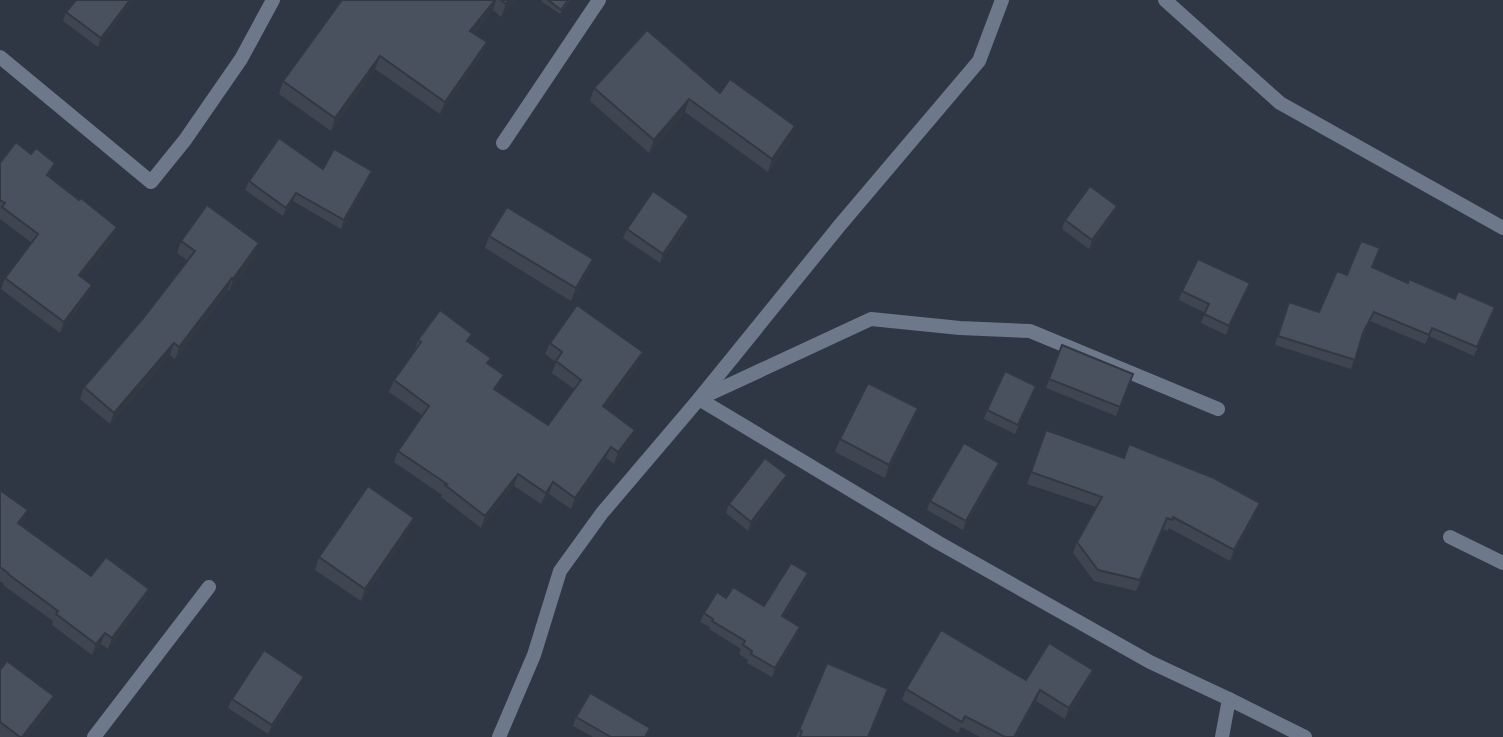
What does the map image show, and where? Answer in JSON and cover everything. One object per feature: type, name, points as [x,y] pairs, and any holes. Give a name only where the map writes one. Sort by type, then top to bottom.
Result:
[{"type":"street","points":[[0,57],[151,183],[185,140],[241,59],[273,0]]},
{"type":"street","points":[[503,143],[599,0]]},
{"type":"street","points":[[499,737],[534,655],[560,571],[602,513],[979,61],[1002,0]]},
{"type":"street","points":[[1165,0],[1280,103],[1503,228]]},
{"type":"street","points":[[699,399],[871,319],[960,328],[1030,331],[1218,409]]},
{"type":"street","points":[[699,399],[939,543],[1150,662],[1305,737]]},
{"type":"street","points":[[1450,537],[1503,563]]},
{"type":"street","points":[[94,737],[209,587]]},
{"type":"street","points":[[1222,737],[1229,699]]},
{"type":"building","points":[[76,0],[130,0],[101,38],[66,12]]},
{"type":"building","points":[[342,0],[495,0],[470,31],[487,42],[445,102],[380,56],[335,118],[283,81]]},
{"type":"building","points":[[548,0],[568,0],[561,10]]},
{"type":"building","points":[[647,30],[720,93],[730,79],[795,126],[772,159],[689,99],[654,140],[594,88]]},
{"type":"building","points":[[279,138],[323,169],[334,149],[372,171],[344,220],[296,193],[286,208],[249,181]]},
{"type":"building","points":[[16,142],[31,154],[36,148],[55,163],[47,175],[117,227],[79,275],[92,285],[64,322],[5,278],[38,234],[2,207],[5,203],[0,200],[0,163]]},
{"type":"building","points":[[1090,186],[1117,206],[1092,240],[1065,220]]},
{"type":"building","points":[[653,191],[689,216],[663,254],[627,229]]},
{"type":"building","points":[[207,205],[259,243],[179,347],[174,343],[114,413],[84,387],[144,317],[195,251],[181,241]]},
{"type":"building","points":[[507,207],[593,259],[576,288],[489,236]]},
{"type":"building","points":[[1361,241],[1380,248],[1372,267],[1408,283],[1409,279],[1455,299],[1458,291],[1495,307],[1477,347],[1432,328],[1429,335],[1374,312],[1363,333],[1355,360],[1278,336],[1289,302],[1319,312],[1337,271],[1347,275]]},
{"type":"building","points":[[1198,259],[1250,283],[1229,326],[1204,314],[1209,304],[1182,291]]},
{"type":"building","points":[[577,305],[643,352],[603,406],[635,430],[618,452],[611,447],[575,498],[553,482],[546,493],[518,474],[485,516],[445,485],[447,484],[398,451],[429,406],[394,380],[440,310],[472,334],[467,341],[491,358],[487,363],[504,375],[494,389],[548,425],[581,380],[556,361],[562,352],[550,343]]},
{"type":"building","points":[[1062,345],[1133,374],[1120,407],[1049,379]]},
{"type":"building","points":[[1005,371],[1036,386],[1018,425],[987,410]]},
{"type":"building","points":[[868,383],[918,408],[889,465],[840,439]]},
{"type":"building","points":[[1046,430],[1124,458],[1129,444],[1214,478],[1260,503],[1234,550],[1173,517],[1172,520],[1167,518],[1140,580],[1098,570],[1077,542],[1102,497],[1031,472]]},
{"type":"building","points":[[964,443],[999,463],[966,521],[930,501]]},
{"type":"building","points":[[765,458],[787,475],[751,522],[729,504]]},
{"type":"building","points":[[368,486],[414,518],[365,589],[319,557]]},
{"type":"building","points":[[0,490],[28,510],[18,523],[91,576],[106,557],[149,589],[112,638],[105,633],[96,644],[0,567]]},
{"type":"building","points":[[791,563],[808,573],[782,616],[800,627],[775,668],[751,654],[752,651],[743,645],[745,641],[704,613],[717,592],[726,598],[733,587],[764,606]]},
{"type":"building","points":[[941,630],[1026,680],[1049,643],[1093,670],[1069,708],[1040,690],[1014,737],[1005,737],[965,716],[962,722],[906,689]]},
{"type":"building","points":[[264,650],[304,677],[272,725],[232,699]]},
{"type":"building","points":[[7,661],[54,696],[22,737],[0,722],[0,670]]},
{"type":"building","points":[[827,663],[888,689],[868,737],[800,737],[802,731],[799,730]]},
{"type":"building","points":[[590,693],[650,728],[645,737],[611,737],[576,717]]}]
